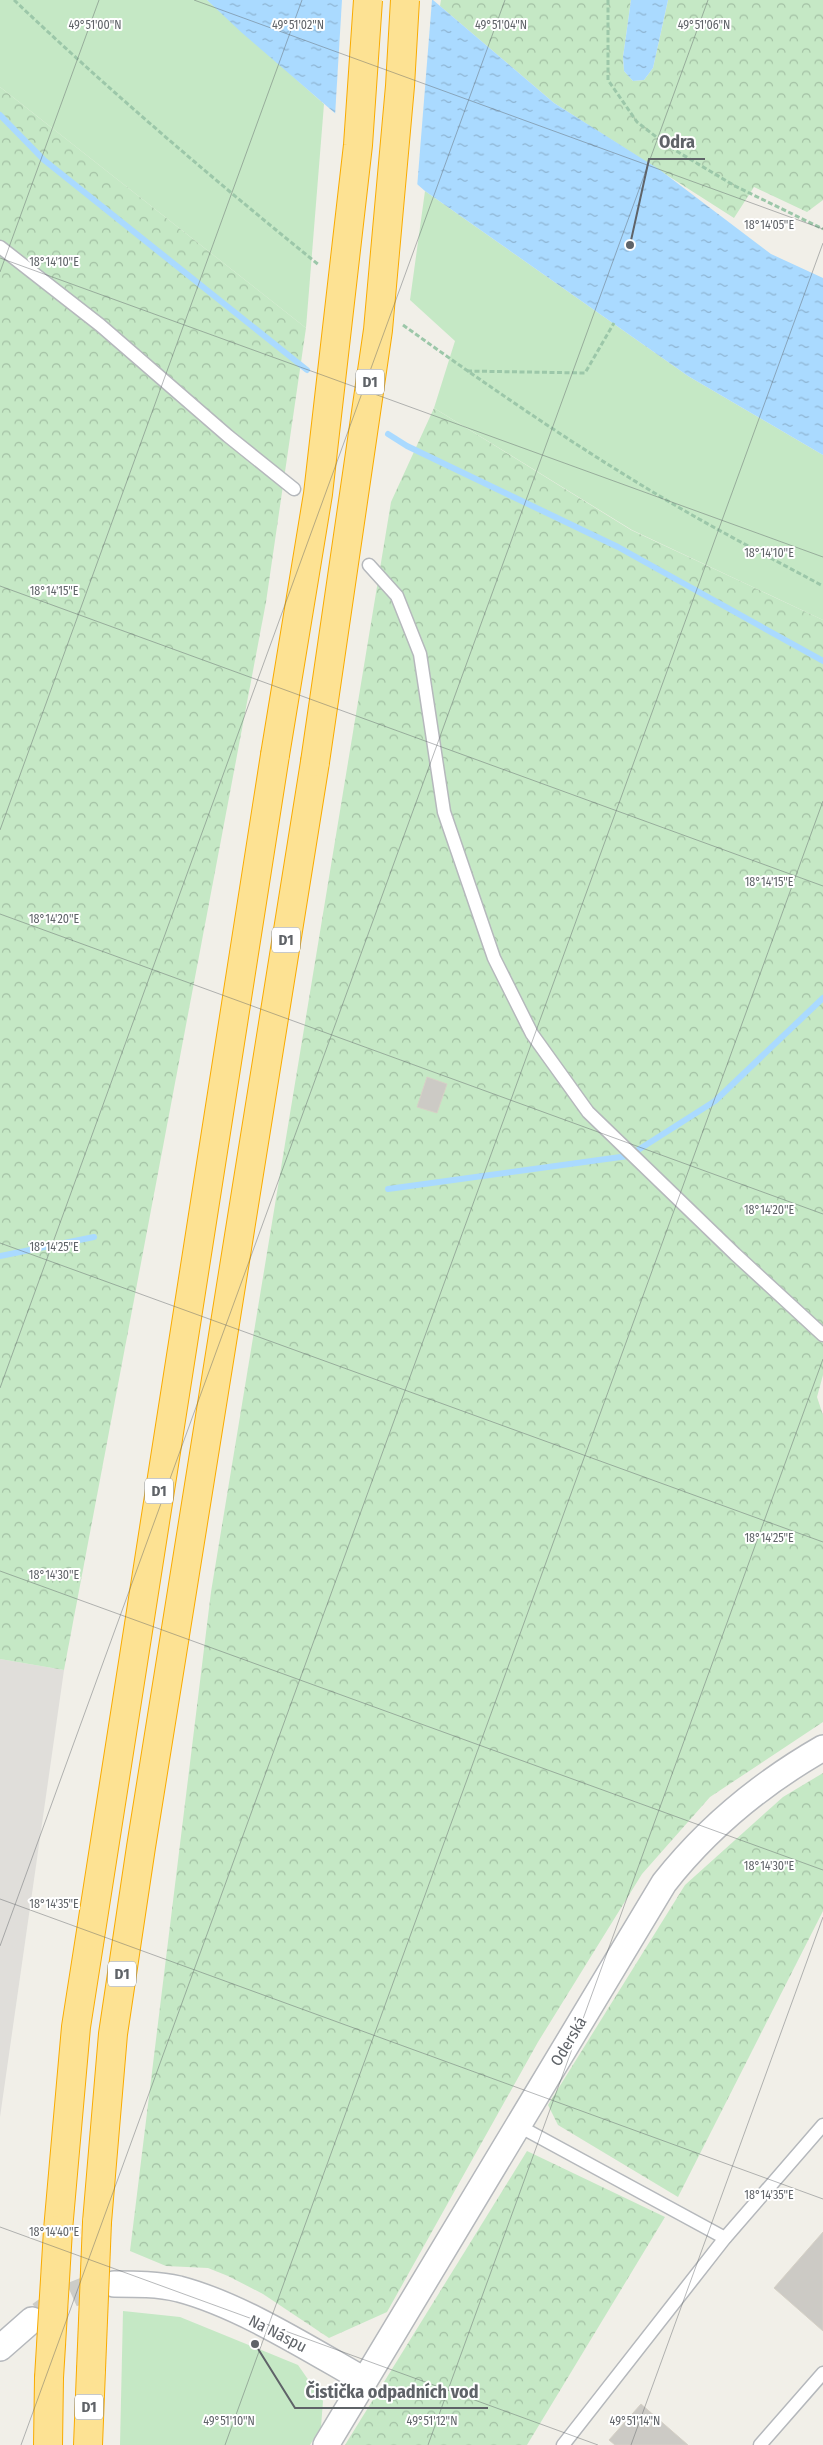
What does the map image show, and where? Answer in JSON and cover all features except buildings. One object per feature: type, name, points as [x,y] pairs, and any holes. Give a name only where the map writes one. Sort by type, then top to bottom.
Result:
[{"type":"highway","name":"D1","points":[[48,2445],[49,2378],[58,2230],[78,2018],[275,755],[320,484],[358,145],[368,0]]},
{"type":"highway","name":"D1","points":[[88,2445],[97,2222],[114,2034],[141,1847],[315,762],[378,330],[399,96],[405,0]]},
{"type":"street","name":"Oderská","points":[[364,2380],[650,1903],[682,1861],[708,1833],[744,1801],[823,1748]]},
{"type":"street","name":"Na Náspu","points":[[114,2284],[165,2286],[204,2298],[272,2329],[364,2380]]},
{"type":"street","points":[[1,2344],[32,2320]]},
{"type":"street","points":[[326,2445],[364,2380]]},
{"type":"lane","points":[[0,247],[100,325],[228,436],[294,489]]},
{"type":"lane","points":[[369,565],[397,596],[420,654],[444,812],[494,958],[532,1034],[588,1112],[735,1254],[823,1335]]},
{"type":"lane","points":[[517,2125],[724,2238]]},
{"type":"lane","points":[[563,2445],[724,2238],[823,2126]]},
{"type":"lane","points":[[760,2445],[823,2373]]},
{"type":"path","points":[[14,0],[71,55],[196,165],[319,265]]},
{"type":"path","points":[[608,0],[608,80],[636,122],[668,146],[736,186],[823,229]]},
{"type":"path","points":[[466,371],[585,373],[614,323]]},
{"type":"path","points":[[403,326],[466,371],[629,477],[699,519],[823,586]]},
{"type":"shaded area","points":[[0,1659],[64,1670],[0,2117]]},
{"type":"green space","points":[[0,0],[207,0],[324,104],[306,328],[0,87]]},
{"type":"green space","points":[[441,0],[631,0],[623,57],[624,71],[633,81],[644,80],[653,68],[668,0],[823,0],[823,200],[807,212],[754,187],[734,218],[554,103],[440,6]]},
{"type":"green space","points":[[0,87],[306,328],[266,602],[64,1670],[0,1659]]},
{"type":"green space","points":[[425,191],[688,376],[823,455],[823,620],[632,530],[434,408],[455,341],[410,300]]},
{"type":"green space","points":[[434,408],[631,530],[823,620],[823,1375],[817,1397],[823,1415],[823,1722],[710,1797],[642,1874],[538,2042],[387,2312],[329,2338],[263,2294],[228,2276],[208,2268],[166,2266],[130,2251],[211,1592],[391,502]]},
{"type":"green space","points":[[823,1773],[823,1911],[678,2197],[558,2125],[548,2105],[685,1885],[783,1797]]},
{"type":"green space","points":[[527,2151],[665,2217],[527,2445],[345,2445]]},
{"type":"green space","points":[[123,2311],[180,2317],[298,2365],[323,2401],[321,2427],[310,2445],[120,2445]]},
{"type":"water","points":[[207,0],[433,0],[554,103],[660,170],[771,254],[823,278],[823,455],[688,376],[425,191],[241,32]]},
{"type":"water","points":[[631,0],[668,0],[653,68],[644,80],[633,81],[624,71],[623,57]]},
{"type":"pier","points":[[342,0],[432,0],[417,188],[335,116]]},
{"type":"waterway","points":[[0,115],[44,160],[307,370]]},
{"type":"waterway","points":[[388,434],[407,446],[618,547],[823,661]]},
{"type":"waterway","points":[[638,1150],[715,1101],[823,998]]},
{"type":"waterway","points":[[388,1189],[628,1156]]},
{"type":"waterway","points":[[0,1256],[94,1237]]},
{"type":"tunnel","points":[[40,2314],[56,2303],[83,2290],[112,2284]]},
{"type":"place","name":"Odra","points":[[630,245]]},
{"type":"place","name":"Čistička odpadních vod","points":[[255,2344]]}]
